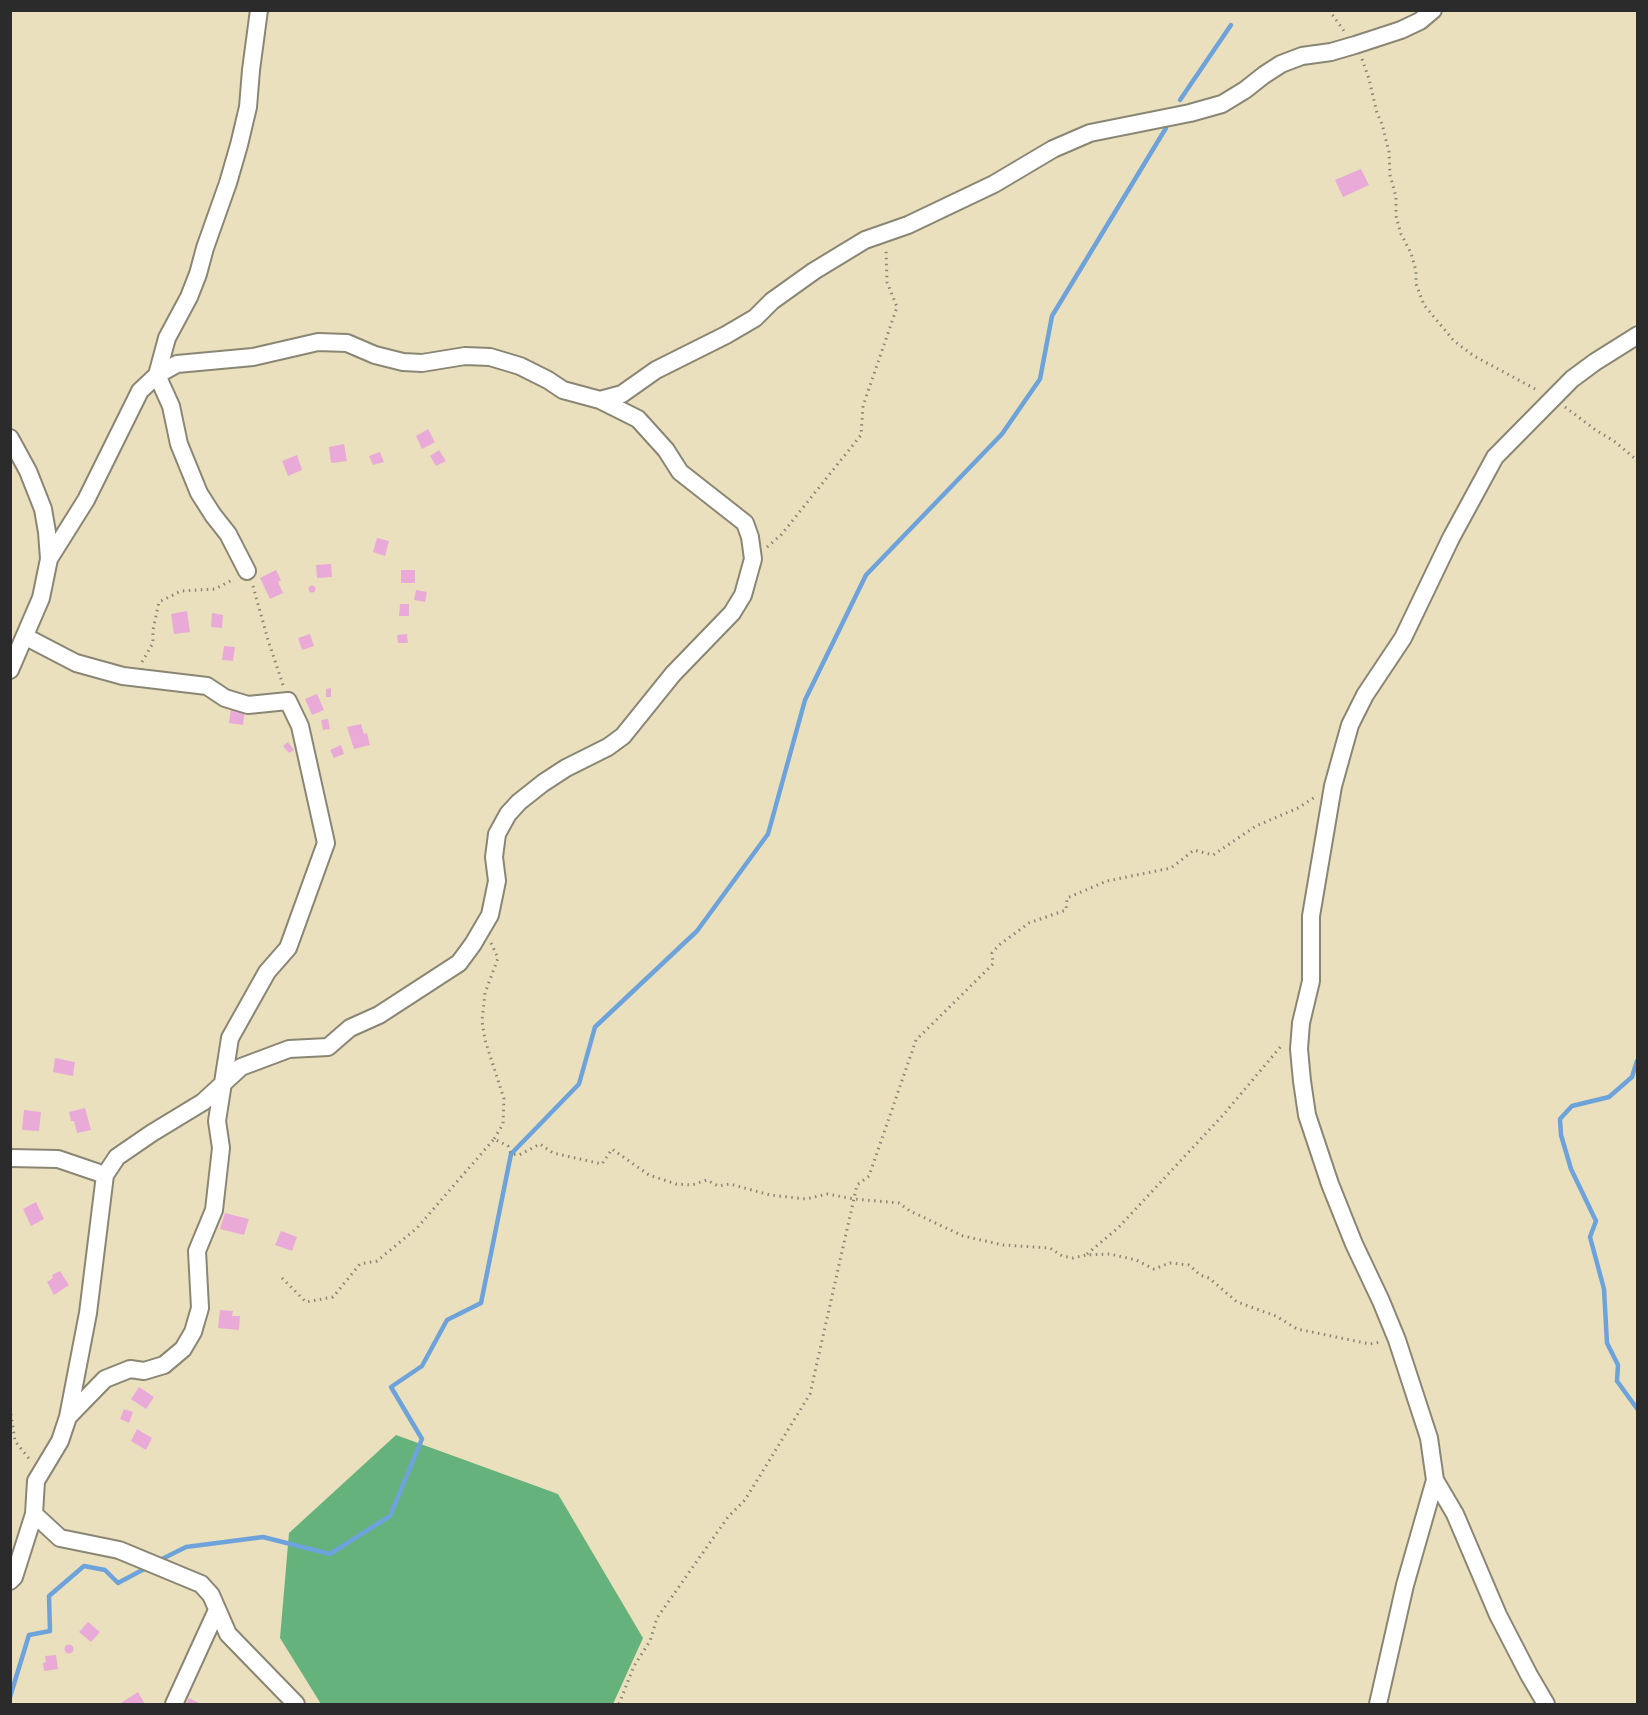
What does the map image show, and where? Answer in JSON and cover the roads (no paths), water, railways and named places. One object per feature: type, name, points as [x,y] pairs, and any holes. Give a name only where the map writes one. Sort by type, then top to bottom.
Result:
[{"type":"street","points":[[247,571],[228,534],[200,493],[179,444],[171,405],[157,375],[167,338],[189,297],[198,274],[239,145],[248,106],[258,10]]},
{"type":"street","points":[[600,400],[622,394],[656,370],[726,335],[754,318],[772,301],[814,271],[865,240],[886,233],[994,184],[1053,149],[1090,133],[1190,113],[1222,104],[1281,64],[1302,56],[1355,45],[1401,30],[1420,21],[1433,10]]},
{"type":"street","points":[[1546,1704],[1498,1615],[1455,1514],[1435,1480],[1429,1438],[1397,1340],[1330,1184],[1307,1115],[1299,1049],[1301,1023],[1311,981],[1311,916],[1314,890],[1333,786],[1350,725],[1365,695],[1403,638],[1451,538],[1496,458],[1572,379],[1638,335]]},
{"type":"street","points":[[10,1581],[14,1577],[34,1514],[36,1481],[60,1441],[68,1417],[88,1313],[105,1175],[117,1157],[203,1102],[241,1067],[289,1049],[328,1047],[350,1028],[379,1014],[459,963],[473,945],[490,915],[497,881],[494,857],[497,834],[508,814],[543,783],[566,768],[608,747],[623,736],[673,674],[732,613],[743,595],[753,559],[750,537],[745,523],[680,472],[666,450],[638,419],[600,400],[563,390],[520,366],[490,357],[465,356],[422,363],[403,362],[375,356],[347,343],[318,342],[253,357],[177,364],[157,375],[140,391],[86,500],[49,559]]},
{"type":"street","points":[[10,438],[28,471],[43,508],[49,559],[41,598],[10,670]]},
{"type":"street","points":[[26,637],[76,663],[123,676],[207,686],[225,698],[248,705],[288,701],[300,726],[326,843],[288,948],[267,972],[230,1038],[217,1121],[220,1148],[214,1210],[197,1251],[200,1308],[193,1332],[183,1348],[164,1365],[144,1371],[130,1369],[105,1379],[68,1417]]},
{"type":"street","points":[[10,1158],[58,1160],[105,1175]]},
{"type":"street","points":[[1378,1704],[1405,1585],[1435,1480]]},
{"type":"street","points":[[34,1514],[60,1538],[119,1550],[201,1584],[211,1595],[228,1634],[296,1704]]},
{"type":"street","points":[[174,1704],[217,1610]]},
{"type":"waterway","points":[[1180,100],[1231,25]]},
{"type":"waterway","points":[[158,1561],[186,1547],[263,1537],[330,1554],[390,1516],[422,1439],[391,1387],[422,1366],[447,1320],[481,1303],[511,1154],[579,1084],[595,1027],[697,931],[768,834],[805,700],[866,575],[1002,434],[1040,379],[1052,316],[1166,128]]},
{"type":"waterway","points":[[1637,1061],[1632,1077],[1609,1097],[1572,1106],[1560,1119],[1561,1135],[1571,1169],[1596,1221],[1590,1237],[1604,1289],[1607,1343],[1618,1365],[1617,1381],[1638,1410]]},
{"type":"waterway","points":[[10,1697],[29,1635],[50,1631],[49,1596],[84,1566],[105,1570],[118,1583],[148,1567]]}]
